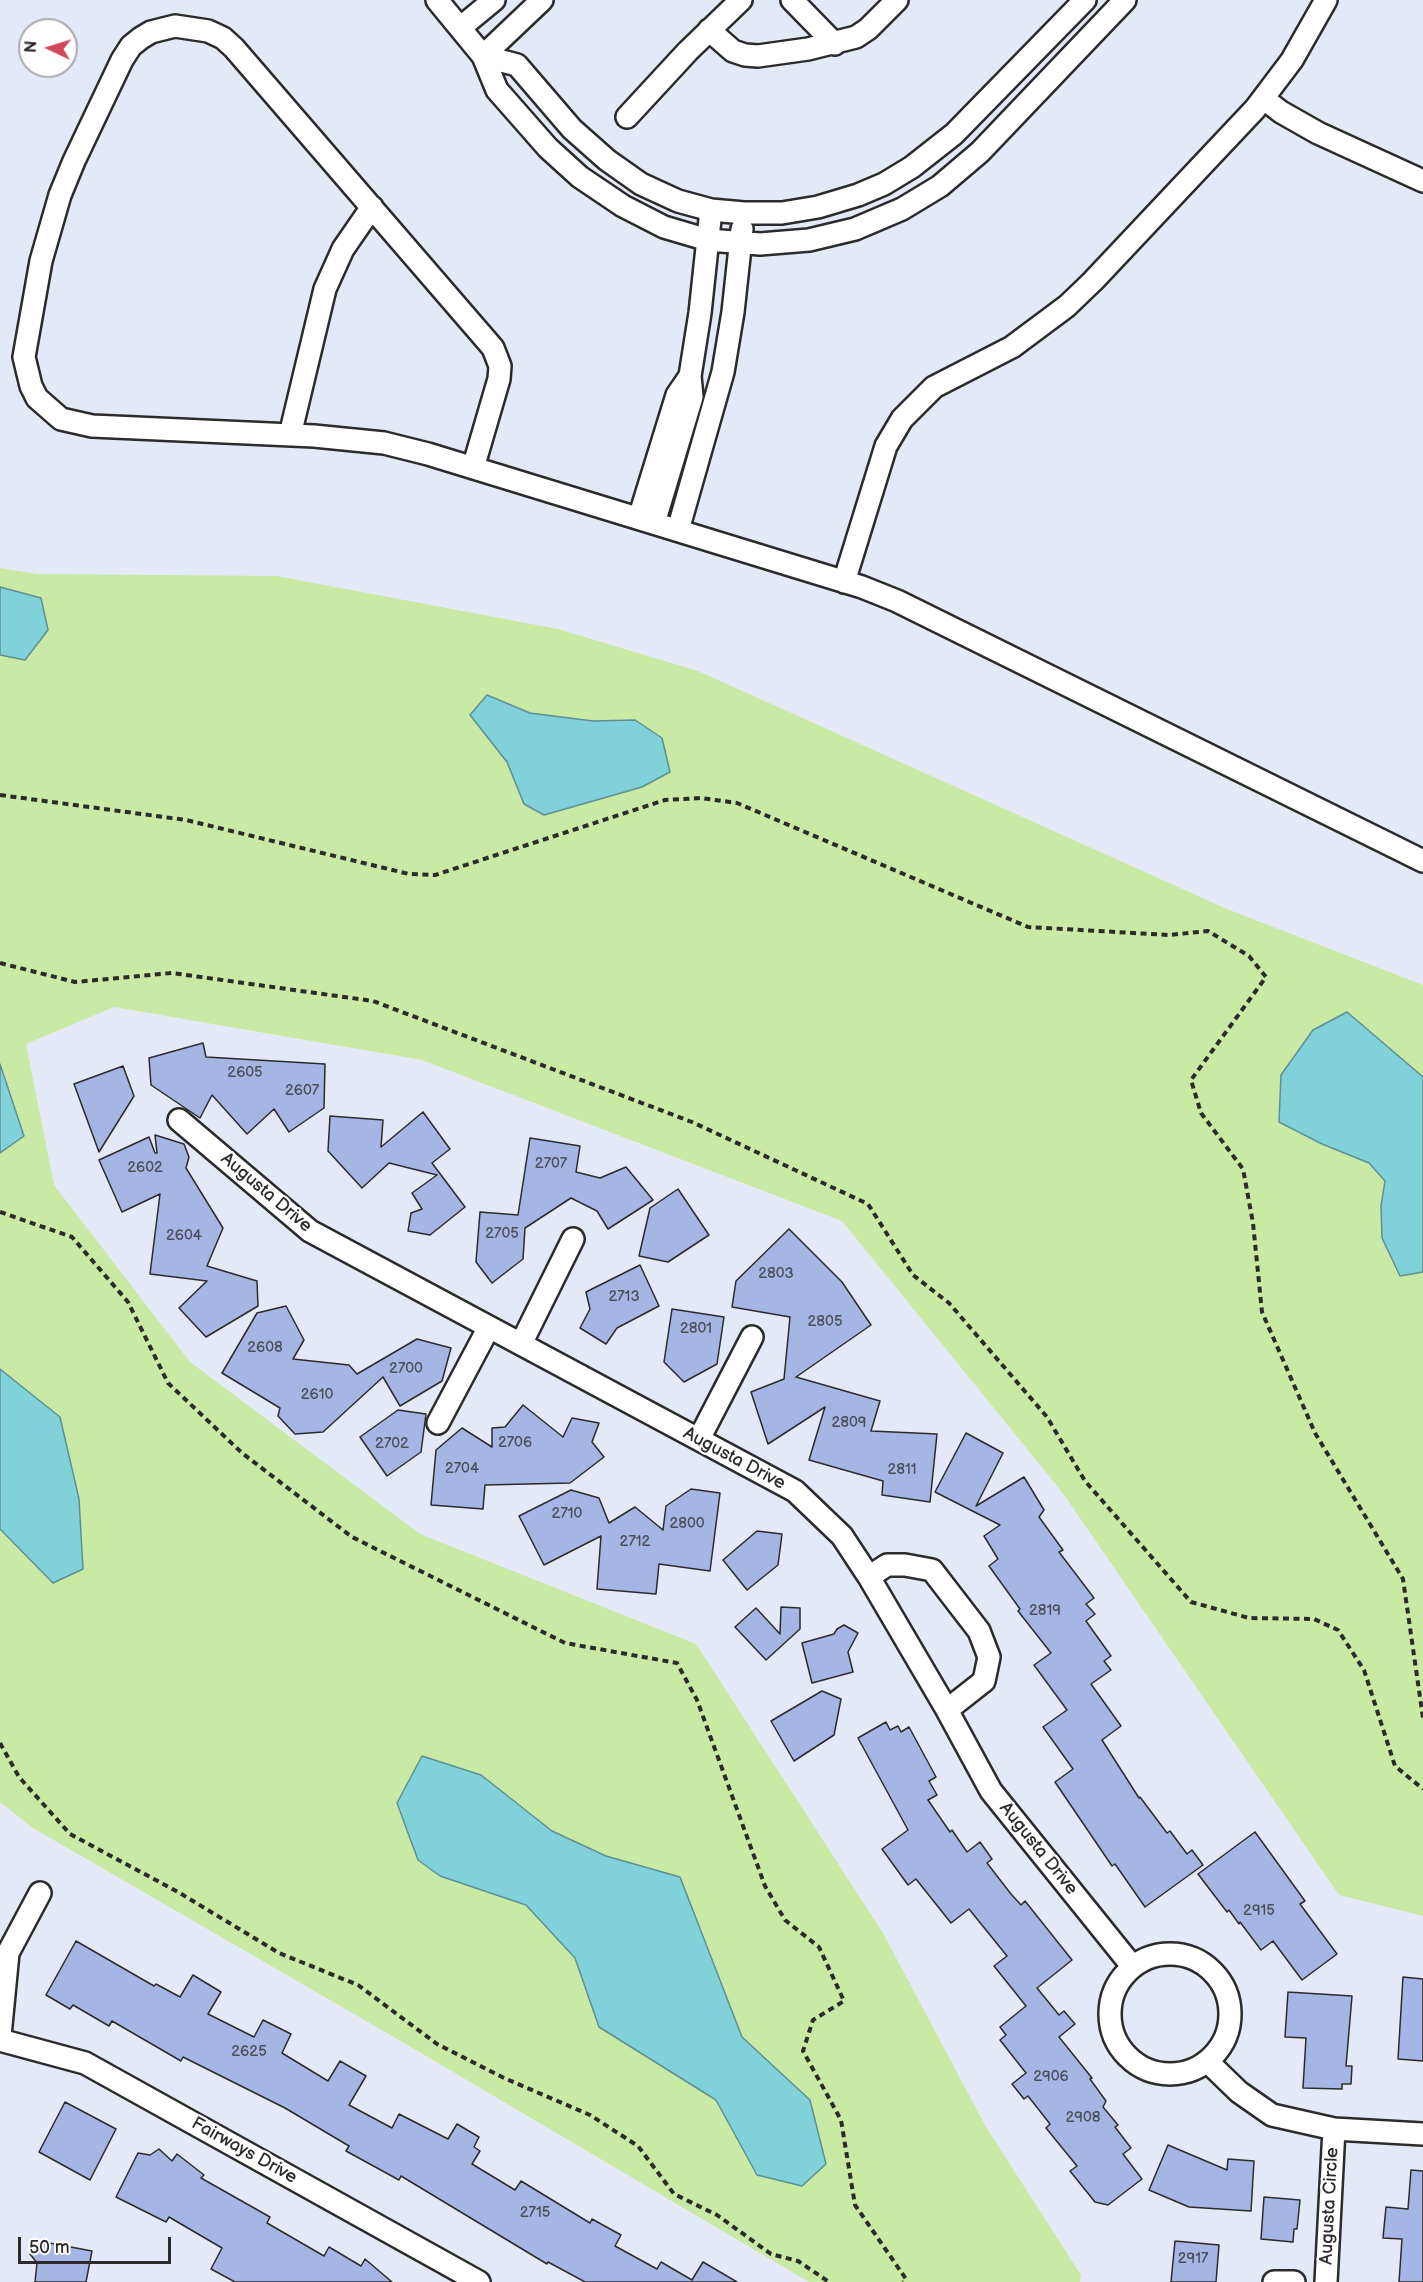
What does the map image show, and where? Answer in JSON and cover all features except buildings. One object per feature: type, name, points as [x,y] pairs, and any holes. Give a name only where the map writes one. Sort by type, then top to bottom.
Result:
[{"type":"street","points":[[437,0],[483,56],[497,90],[548,148],[580,177],[644,218],[708,240],[741,243],[783,242],[832,236],[879,220],[923,198],[961,170],[980,152],[1125,0]]},
{"type":"street","points":[[460,28],[494,0]]},
{"type":"street","points":[[483,56],[542,0]]},
{"type":"street","points":[[627,117],[709,30],[741,0]]},
{"type":"street","points":[[792,0],[836,44]]},
{"type":"street","points":[[709,30],[733,51],[745,56],[783,53],[836,44],[856,38],[897,0]]},
{"type":"street","points":[[483,56],[517,64],[572,129],[591,147],[623,173],[659,193],[711,210],[782,213],[818,207],[871,190],[904,172],[954,134],[1084,0]]},
{"type":"street","points":[[844,582],[886,446],[910,410],[934,387],[1012,346],[1067,306],[1109,265],[1264,99],[1292,60],[1326,0]]},
{"type":"street","points":[[473,468],[498,386],[500,366],[495,353],[372,207],[223,38],[193,27],[175,26],[151,32],[131,46],[89,128],[60,195],[41,261],[25,344],[26,371],[37,398],[61,419],[92,426],[290,435],[384,443],[647,520],[844,582],[897,601],[1423,861]]},
{"type":"street","points":[[1264,99],[1281,112],[1318,133],[1423,181]]},
{"type":"street","points":[[290,435],[318,314],[328,281],[343,249],[372,207]]},
{"type":"street","points":[[647,520],[677,395],[690,376],[700,313],[711,210]]},
{"type":"street","points":[[678,530],[723,372],[744,213]]},
{"type":"street","name":"Augusta Drive","points":[[179,1120],[310,1231],[795,1491],[842,1536],[869,1577],[947,1710],[991,1791],[1132,1966]]},
{"type":"street","points":[[521,1344],[573,1239]]},
{"type":"street","points":[[438,1423],[489,1327]]},
{"type":"street","points":[[699,1440],[752,1337]]},
{"type":"street","points":[[869,1577],[887,1565],[905,1565],[932,1570],[979,1631],[989,1657],[984,1681],[947,1710]]},
{"type":"street","points":[[0,2038],[8,1953],[40,1893]]},
{"type":"street","points":[[1167,1953],[1186,1955],[1203,1963],[1217,1976],[1226,1992],[1230,2011],[1228,2030],[1223,2042],[1208,2062],[1189,2072],[1168,2075],[1148,2071],[1129,2060],[1116,2043],[1109,2023],[1110,2002],[1118,1982],[1132,1966],[1148,1957],[1167,1953]]},
{"type":"street","name":"Fairways Drive","points":[[0,2038],[85,2063],[479,2282]]},
{"type":"street","points":[[1208,2062],[1239,2092],[1272,2115],[1334,2129],[1423,2134]]},
{"type":"street","name":"Augusta Circle","points":[[1326,2282],[1334,2129]]},
{"type":"street","points":[[1274,2282],[1294,2282]]},
{"type":"path","points":[[0,795],[186,820],[409,874],[435,875],[665,800],[700,798],[737,803],[1028,927],[1169,935],[1209,932],[1249,956],[1266,977],[1191,1080],[1201,1113],[1243,1169],[1252,1223],[1262,1312],[1315,1433],[1403,1579],[1423,1718]]},
{"type":"path","points":[[0,963],[75,982],[172,973],[373,1001],[692,1122],[868,1204],[913,1275],[949,1303],[1047,1417],[1086,1481],[1191,1602],[1250,1618],[1314,1619],[1338,1630],[1364,1670],[1395,1766],[1423,1790]]},
{"type":"path","points":[[0,1212],[72,1238],[128,1302],[168,1383],[242,1453],[352,1537],[565,1644],[677,1663],[697,1700],[765,1886],[785,1920],[819,1947],[844,2001],[813,2020],[803,2051],[841,2120],[855,2205],[906,2279],[903,2282]]},
{"type":"path","points":[[0,1743],[19,1778],[70,1834],[178,1892],[279,1953],[358,1985],[437,2044],[504,2078],[590,2115],[638,2146],[674,2194],[717,2215],[771,2254],[798,2261],[829,2282]]},
{"type":"green space","points":[[0,568],[38,574],[277,576],[558,629],[698,671],[1227,909],[1423,985],[1423,1916],[1339,1895],[1062,1492],[842,1221],[422,1060],[114,1007],[26,1044],[54,1185],[190,1362],[420,1534],[696,1644],[883,1933],[986,2127],[1081,2275],[1080,2282],[809,2282],[399,2040],[33,1828],[0,1802]]},
{"type":"water","points":[[0,587],[41,598],[48,630],[25,660],[0,655]]},
{"type":"water","points":[[487,695],[530,713],[593,721],[635,720],[662,738],[670,772],[642,787],[544,815],[524,804],[507,762],[470,715]]},
{"type":"water","points":[[1347,1012],[1423,1077],[1423,1272],[1400,1276],[1382,1238],[1381,1206],[1385,1181],[1369,1163],[1322,1144],[1279,1122],[1281,1075],[1313,1030]]},
{"type":"water","points":[[0,1064],[24,1136],[0,1153]]},
{"type":"water","points":[[0,1369],[60,1417],[79,1499],[83,1569],[53,1583],[0,1529]]},
{"type":"water","points":[[422,1756],[481,1775],[552,1831],[606,1856],[680,1877],[742,2037],[810,2100],[826,2164],[802,2186],[757,2175],[716,2100],[599,2027],[575,1958],[526,1905],[440,1876],[418,1860],[397,1803]]}]
